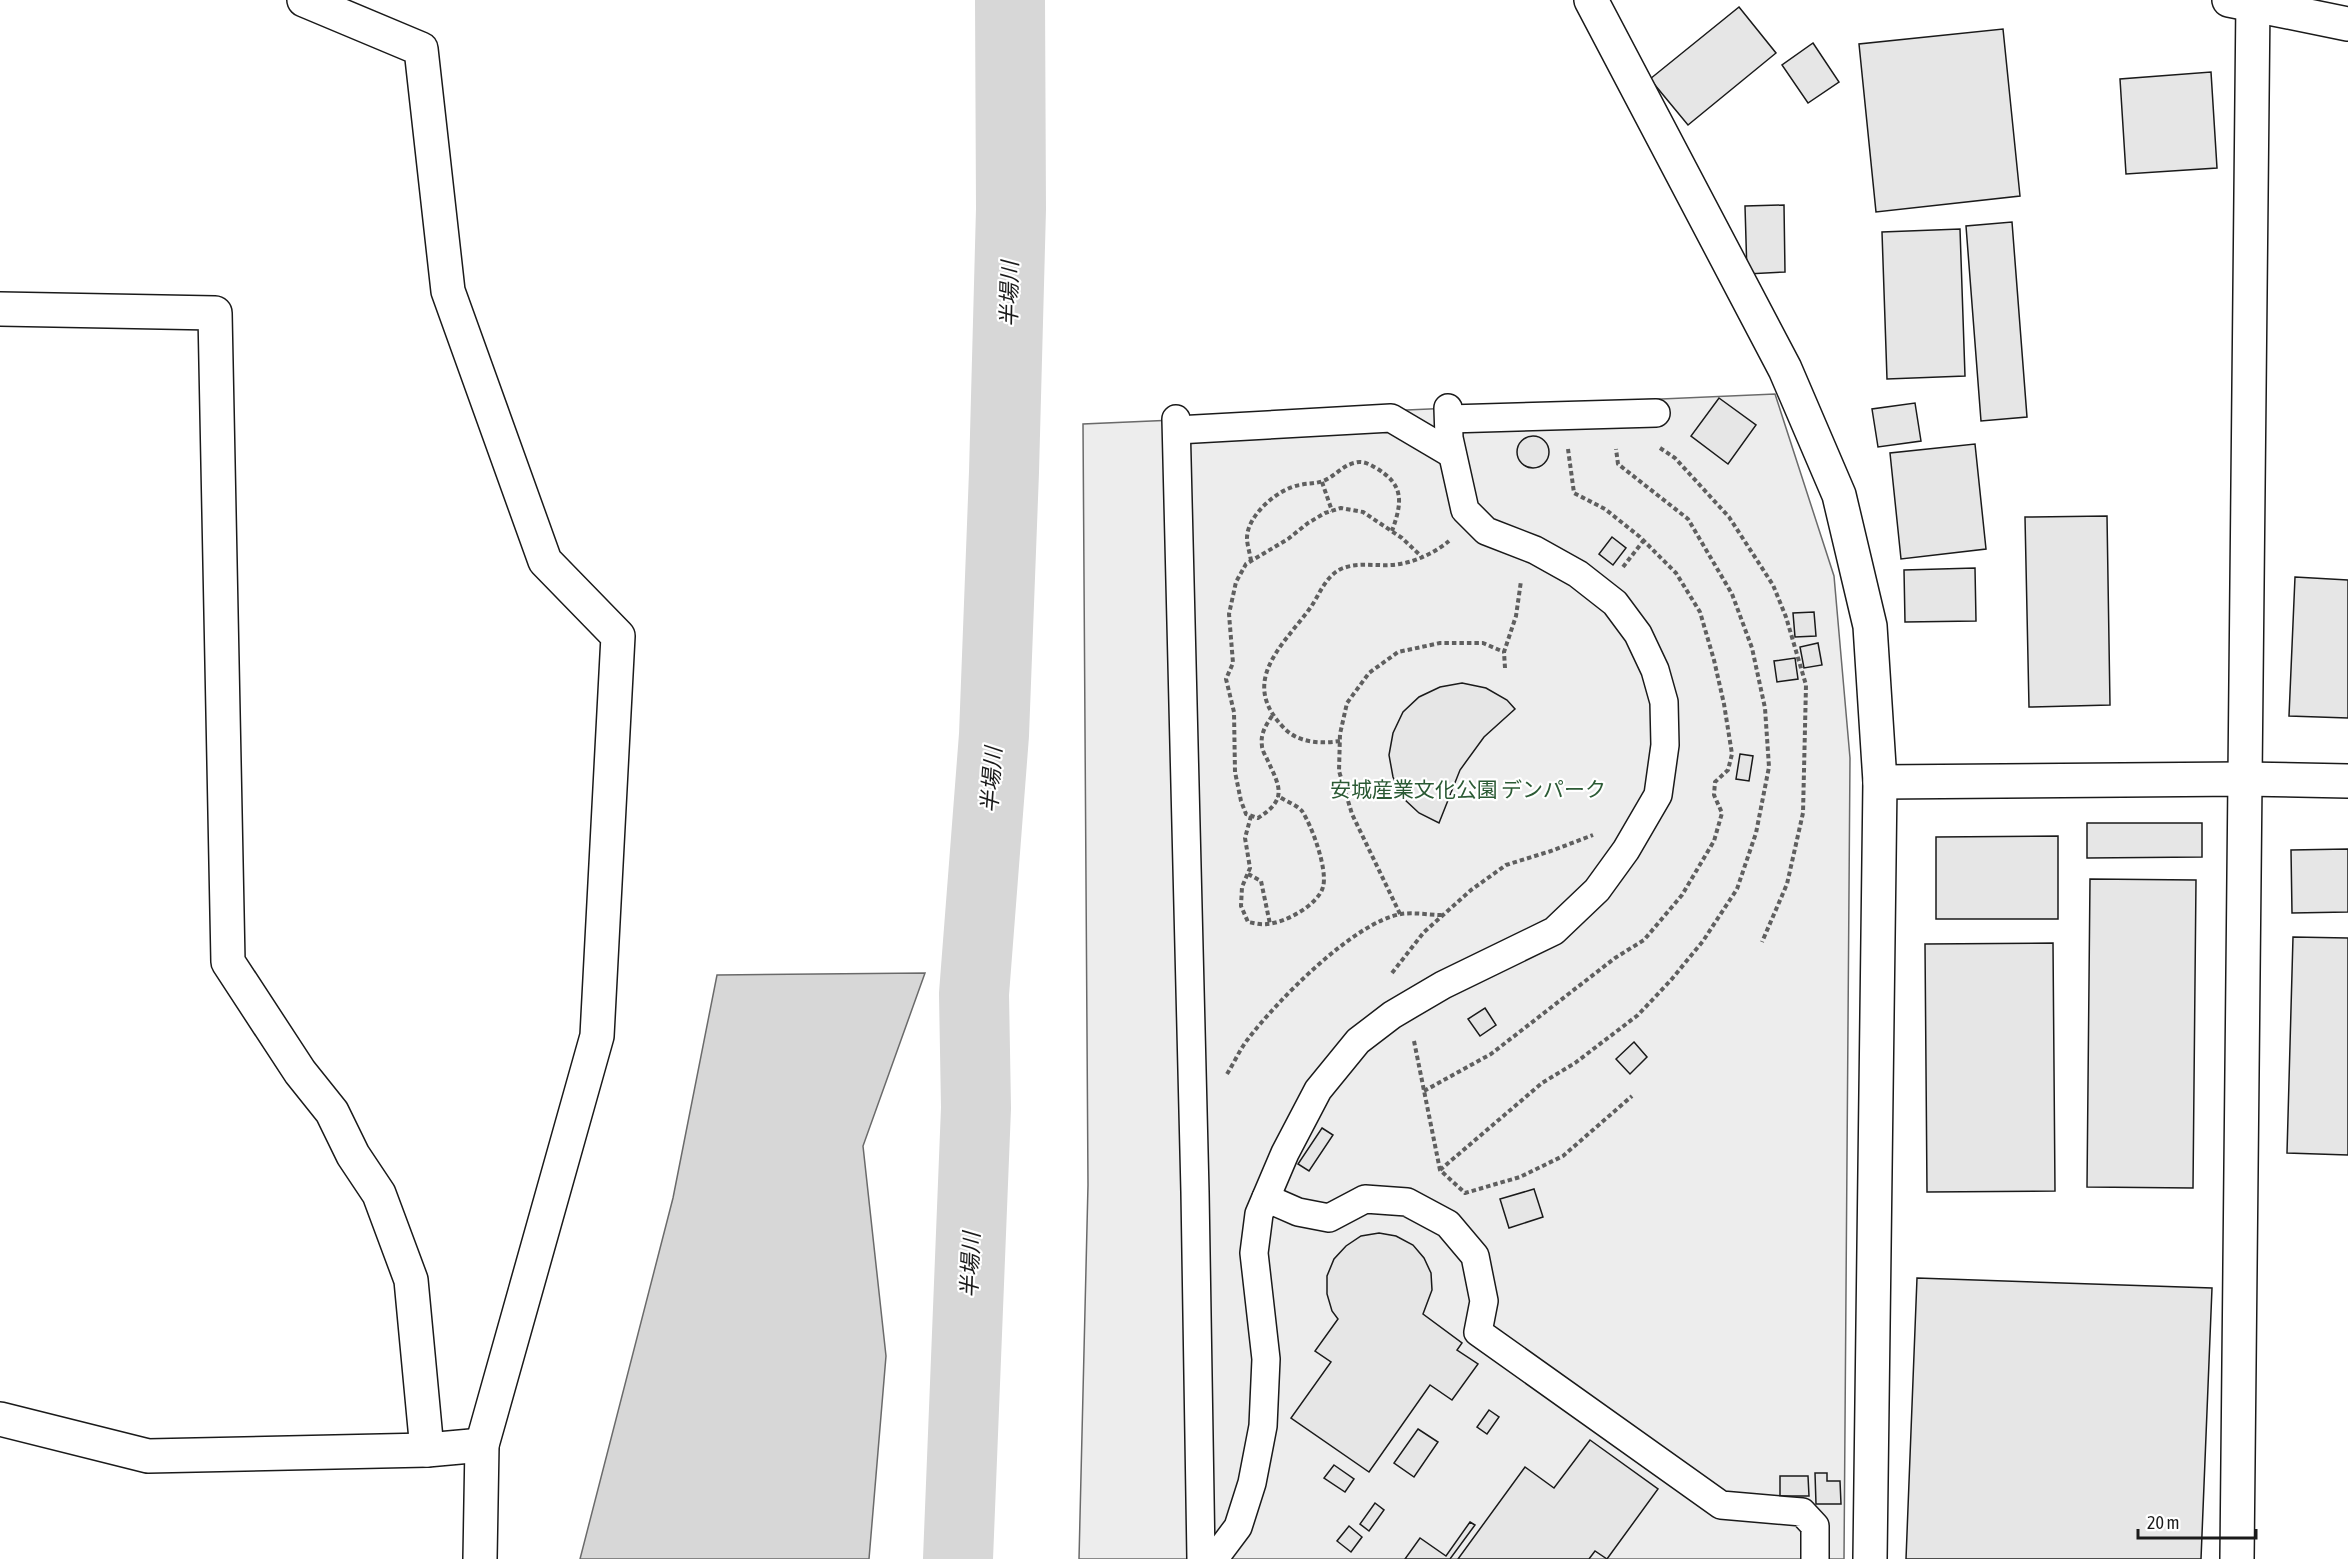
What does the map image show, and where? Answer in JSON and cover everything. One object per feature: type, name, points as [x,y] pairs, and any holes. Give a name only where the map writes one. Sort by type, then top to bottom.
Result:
[{"type":"street","points":[[304,0],[421,49],[448,291],[545,561],[618,636],[597,1036],[482,1445],[480,1559]]},
{"type":"street","points":[[1591,0],[1785,369],[1839,495],[1870,626],[1880,783],[1870,1559]]},
{"type":"street","points":[[2237,1559],[2243,779],[2245,2],[2348,24]]},
{"type":"street","points":[[0,309],[215,313],[228,962],[300,1072],[332,1112],[353,1155],[379,1194],[411,1280],[427,1450]]},
{"type":"street","points":[[1214,1559],[1238,1527],[1252,1483],[1263,1426],[1266,1359],[1254,1253],[1259,1214],[1285,1153],[1318,1090],[1358,1041],[1392,1015],[1443,985],[1554,931],[1597,890],[1626,850],[1658,795],[1665,745],[1664,702],[1655,670],[1638,634],[1615,603],[1578,574],[1521,545],[1486,531],[1465,510],[1452,454],[1449,413],[1656,413]]},
{"type":"street","points":[[1201,1559],[1177,425],[1392,418],[1452,454]]},
{"type":"street","points":[[1880,783],[2243,779],[2348,781]]},
{"type":"street","points":[[1266,1198],[1298,1212],[1329,1218],[1365,1199],[1407,1202],[1448,1224],[1475,1256],[1484,1301],[1478,1332],[1721,1505],[1802,1512],[1815,1526],[1815,1559]]},
{"type":"street","points":[[0,1419],[148,1456],[427,1450],[482,1445]]},
{"type":"path","points":[[1656,413],[1656,444],[1675,458],[1729,517],[1773,585],[1786,618],[1806,685],[1803,813],[1787,884],[1762,942]]},
{"type":"path","points":[[1251,561],[1247,536],[1259,510],[1275,496],[1298,485],[1322,482],[1340,469],[1356,462],[1369,463],[1386,474],[1398,490],[1400,508],[1392,531]]},
{"type":"path","points":[[1322,482],[1332,511]]},
{"type":"path","points":[[1272,716],[1263,731],[1262,747],[1280,787],[1278,800],[1258,818],[1246,814],[1241,801],[1235,772],[1234,712],[1226,679],[1233,663],[1229,614],[1236,582],[1246,564],[1288,539],[1308,522],[1341,508],[1363,513],[1392,531],[1422,557]]},
{"type":"path","points":[[1340,741],[1323,744],[1306,740],[1288,732],[1272,716],[1264,693],[1266,672],[1277,650],[1308,612],[1327,581],[1338,570],[1351,565],[1392,565],[1422,557],[1438,550],[1473,518]]},
{"type":"path","points":[[1505,668],[1504,652],[1516,616],[1522,569],[1521,545]]},
{"type":"path","points":[[1400,914],[1353,814],[1339,771],[1340,741],[1347,703],[1369,673],[1398,652],[1440,644],[1472,643],[1483,643],[1504,652]]},
{"type":"path","points":[[1251,816],[1245,838],[1250,868],[1242,887],[1241,906],[1248,922],[1270,924],[1284,920],[1313,902],[1323,888],[1324,870],[1307,821],[1300,809],[1278,796]]},
{"type":"path","points":[[1387,981],[1424,932],[1471,890],[1506,865],[1595,834],[1641,823]]},
{"type":"path","points":[[1248,874],[1261,880],[1270,924]]},
{"type":"path","points":[[1193,1125],[1248,1039],[1320,963],[1366,928],[1400,914],[1442,915]]},
{"type":"path","points":[[1416,1000],[1413,1018],[1414,1043],[1440,1170],[1465,1193],[1520,1177],[1563,1156],[1632,1096]]},
{"type":"shaded area","name":"安城産業文化公園 デンパーク","points":[[1775,394],[1834,576],[1850,758],[1844,1559],[1079,1559],[1088,1185],[1083,424]]},
{"type":"shaded area","points":[[925,973],[863,1146],[886,1356],[869,1559],[580,1559],[673,1198],[717,975]]},
{"type":"building","points":[[1739,7],[1776,53],[1688,125],[1650,79]]},
{"type":"building","points":[[2003,29],[2020,196],[1876,212],[1859,44]]},
{"type":"building","points":[[1813,43],[1839,82],[1808,103],[1782,65]]},
{"type":"building","points":[[2211,72],[2217,168],[2126,174],[2120,79]]},
{"type":"building","points":[[1784,205],[1785,272],[1747,274],[1745,206]]},
{"type":"building","points":[[2012,222],[2027,417],[1981,421],[1966,226]]},
{"type":"building","points":[[1960,229],[1965,376],[1887,379],[1882,232]]},
{"type":"building","points":[[1719,398],[1756,425],[1728,464],[1691,436]]},
{"type":"building","points":[[1915,403],[1921,441],[1878,447],[1872,409]]},
{"type":"building","points":[[1533,436],[1544,441],[1549,452],[1544,463],[1533,468],[1522,463],[1517,452],[1522,441]]},
{"type":"building","points":[[1975,444],[1986,549],[1901,559],[1890,453]]},
{"type":"building","points":[[2107,516],[2110,705],[2029,707],[2025,517]]},
{"type":"building","points":[[1612,537],[1626,548],[1613,565],[1599,554]]},
{"type":"building","points":[[1975,568],[1976,621],[1905,622],[1904,570]]},
{"type":"building","points":[[2295,577],[2348,580],[2348,718],[2289,716]]},
{"type":"building","points":[[1814,612],[1816,636],[1795,637],[1793,613]]},
{"type":"building","points":[[1818,643],[1822,665],[1804,668],[1800,647]]},
{"type":"building","points":[[1795,658],[1798,679],[1777,682],[1774,661]]},
{"type":"building","points":[[1462,683],[1486,688],[1507,700],[1515,709],[1484,737],[1460,770],[1439,823],[1419,813],[1403,798],[1393,777],[1389,755],[1393,733],[1403,712],[1419,697],[1440,687]]},
{"type":"building","points":[[1740,754],[1753,756],[1749,781],[1736,779]]},
{"type":"building","points":[[2087,823],[2202,823],[2202,857],[2087,858]]},
{"type":"building","points":[[2058,836],[2058,919],[1936,919],[1936,837]]},
{"type":"building","points":[[2348,849],[2348,912],[2292,913],[2291,850]]},
{"type":"building","points":[[2090,879],[2196,880],[2193,1188],[2087,1187]]},
{"type":"building","points":[[2293,937],[2348,938],[2348,1155],[2287,1153]]},
{"type":"building","points":[[2053,943],[2055,1191],[1927,1192],[1925,944]]},
{"type":"building","points":[[1485,1008],[1496,1025],[1480,1036],[1468,1019]]},
{"type":"building","points":[[1634,1042],[1647,1057],[1630,1074],[1616,1059]]},
{"type":"building","points":[[1322,1128],[1333,1135],[1309,1171],[1298,1164]]},
{"type":"building","points":[[1534,1189],[1543,1217],[1509,1228],[1500,1199]]},
{"type":"building","points":[[1379,1233],[1396,1236],[1413,1245],[1424,1258],[1431,1273],[1432,1290],[1423,1314],[1462,1343],[1457,1350],[1478,1364],[1452,1400],[1430,1385],[1369,1472],[1291,1418],[1331,1362],[1315,1351],[1338,1319],[1332,1311],[1327,1294],[1327,1276],[1334,1259],[1346,1246],[1361,1236]]},
{"type":"building","points":[[1917,1278],[2212,1288],[2201,1559],[1906,1559]]},
{"type":"building","points":[[1489,1410],[1499,1417],[1487,1434],[1477,1427]]},
{"type":"building","points":[[1418,1429],[1438,1442],[1414,1477],[1394,1463]]},
{"type":"building","points":[[1590,1440],[1658,1489],[1607,1559],[1595,1551],[1589,1559],[1458,1559],[1525,1467],[1554,1488]]},
{"type":"building","points":[[1334,1465],[1354,1479],[1345,1492],[1324,1478]]},
{"type":"building","points":[[1815,1473],[1827,1473],[1827,1481],[1840,1481],[1841,1504],[1816,1504]]},
{"type":"building","points":[[1780,1476],[1808,1476],[1809,1496],[1780,1496]]},
{"type":"building","points":[[1375,1503],[1384,1510],[1369,1531],[1360,1524]]},
{"type":"building","points":[[1470,1522],[1475,1525],[1450,1559],[1405,1559],[1420,1538],[1446,1556]]},
{"type":"building","points":[[1349,1526],[1362,1537],[1351,1552],[1337,1541]]},
{"type":"waterway","name":"半場川","points":[[958,1559],[976,1108],[974,994],[994,735],[1004,472],[1011,209],[1010,0]]}]
